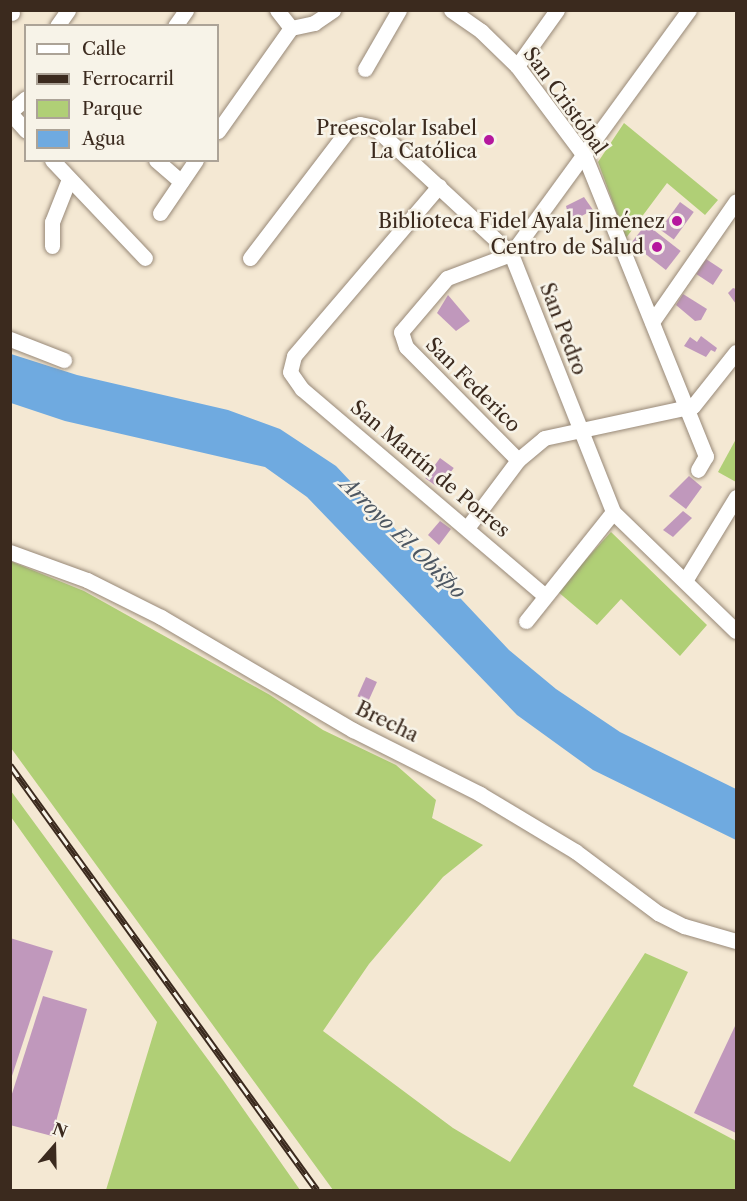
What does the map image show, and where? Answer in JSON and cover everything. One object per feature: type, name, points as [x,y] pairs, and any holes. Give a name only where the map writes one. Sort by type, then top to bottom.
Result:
[{"type":"street","points":[[58,24],[68,10]]},
{"type":"street","points":[[177,24],[186,10]]},
{"type":"street","points":[[277,10],[291,28]]},
{"type":"street","points":[[219,129],[291,28],[314,23],[333,10]]},
{"type":"street","points":[[365,69],[399,10]]},
{"type":"street","name":"San Cristóbal","points":[[451,10],[481,31],[517,66],[585,157],[706,456],[698,470]]},
{"type":"street","points":[[517,66],[556,10]]},
{"type":"street","points":[[511,254],[585,157],[689,10]]},
{"type":"street","points":[[24,101],[12,118],[24,129]]},
{"type":"street","name":"San Pedro","points":[[250,258],[350,127],[360,124],[375,127],[511,254],[613,512]]},
{"type":"street","points":[[54,162],[145,258]]},
{"type":"street","points":[[158,162],[181,182]]},
{"type":"street","points":[[160,213],[195,162]]},
{"type":"street","points":[[52,246],[52,222],[69,179]]},
{"type":"street","name":"San Martín de Porres","points":[[438,186],[294,356],[290,372],[302,389],[545,596]]},
{"type":"street","points":[[651,322],[736,201]]},
{"type":"street","name":"San Federico","points":[[511,254],[447,278],[404,327],[400,337],[518,460]]},
{"type":"street","points":[[10,339],[64,360]]},
{"type":"street","points":[[467,528],[518,460],[544,438],[579,429],[686,409],[700,400],[736,352]]},
{"type":"street","points":[[686,579],[736,498]]},
{"type":"street","points":[[526,621],[613,512],[686,579],[736,631]]},
{"type":"street","name":"Brecha","points":[[10,552],[87,580],[161,617],[353,730],[398,750],[537,828],[593,863],[658,913],[684,926],[736,941]]},
{"type":"green space","points":[[624,123],[718,200],[705,215],[667,183],[626,238],[598,162]]},
{"type":"green space","points":[[736,439],[736,482],[718,472]]},
{"type":"green space","points":[[611,532],[707,625],[680,656],[621,599],[597,625],[557,591]]},
{"type":"green space","points":[[10,561],[84,591],[270,695],[323,730],[396,765],[436,800],[432,818],[483,845],[443,877],[369,964],[323,1031],[453,1128],[510,1162],[645,953],[688,972],[633,1086],[736,1141],[736,1190],[333,1190],[11,748]]},
{"type":"green space","points":[[11,791],[223,1080],[300,1190],[106,1190],[157,1022],[11,817]]},
{"type":"water","name":"Arroyo El Obispo","points":[[11,354],[77,375],[228,410],[280,429],[336,466],[509,650],[556,689],[620,732],[736,789],[736,840],[593,770],[517,715],[307,497],[265,467],[65,421],[11,403]]},
{"type":"building","points":[[584,197],[593,210],[570,222],[566,206]]},
{"type":"building","name":"Biblioteca Fidel Ayala Jiménez","points":[[680,202],[694,212],[674,239],[660,230]]},
{"type":"building","name":"Centro de Salud","points":[[646,224],[681,251],[666,270],[631,243]]},
{"type":"building","points":[[706,259],[723,270],[713,285],[696,274]]},
{"type":"building","points":[[733,288],[736,289],[736,304],[728,293]]},
{"type":"building","points":[[683,294],[707,309],[701,320],[695,321],[676,305]]},
{"type":"building","points":[[448,295],[470,321],[456,331],[437,313]]},
{"type":"building","points":[[701,336],[717,348],[715,352],[711,350],[706,357],[684,346],[690,337],[697,342]]},
{"type":"building","points":[[440,458],[454,468],[439,488],[425,478]]},
{"type":"building","points":[[689,476],[702,487],[686,509],[669,496]]},
{"type":"building","points":[[683,511],[692,518],[673,537],[663,530]]},
{"type":"building","points":[[440,521],[451,529],[439,545],[428,535]]},
{"type":"building","points":[[366,677],[377,682],[368,701],[357,696]]},
{"type":"building","points":[[10,938],[53,951],[11,1079],[10,1079]]},
{"type":"building","points":[[43,996],[87,1009],[52,1136],[10,1125],[10,1100]]},
{"type":"building","points":[[736,1024],[736,1133],[694,1113]]},
{"type":"railway","points":[[10,765],[317,1190]]},
{"type":"place","name":"Preescolar Isabel La Católica","points":[[489,140]]},
{"type":"place","name":"Biblioteca Fidel Ayala Jiménez","points":[[677,221]]},
{"type":"place","name":"Centro de Salud","points":[[657,247]]}]
